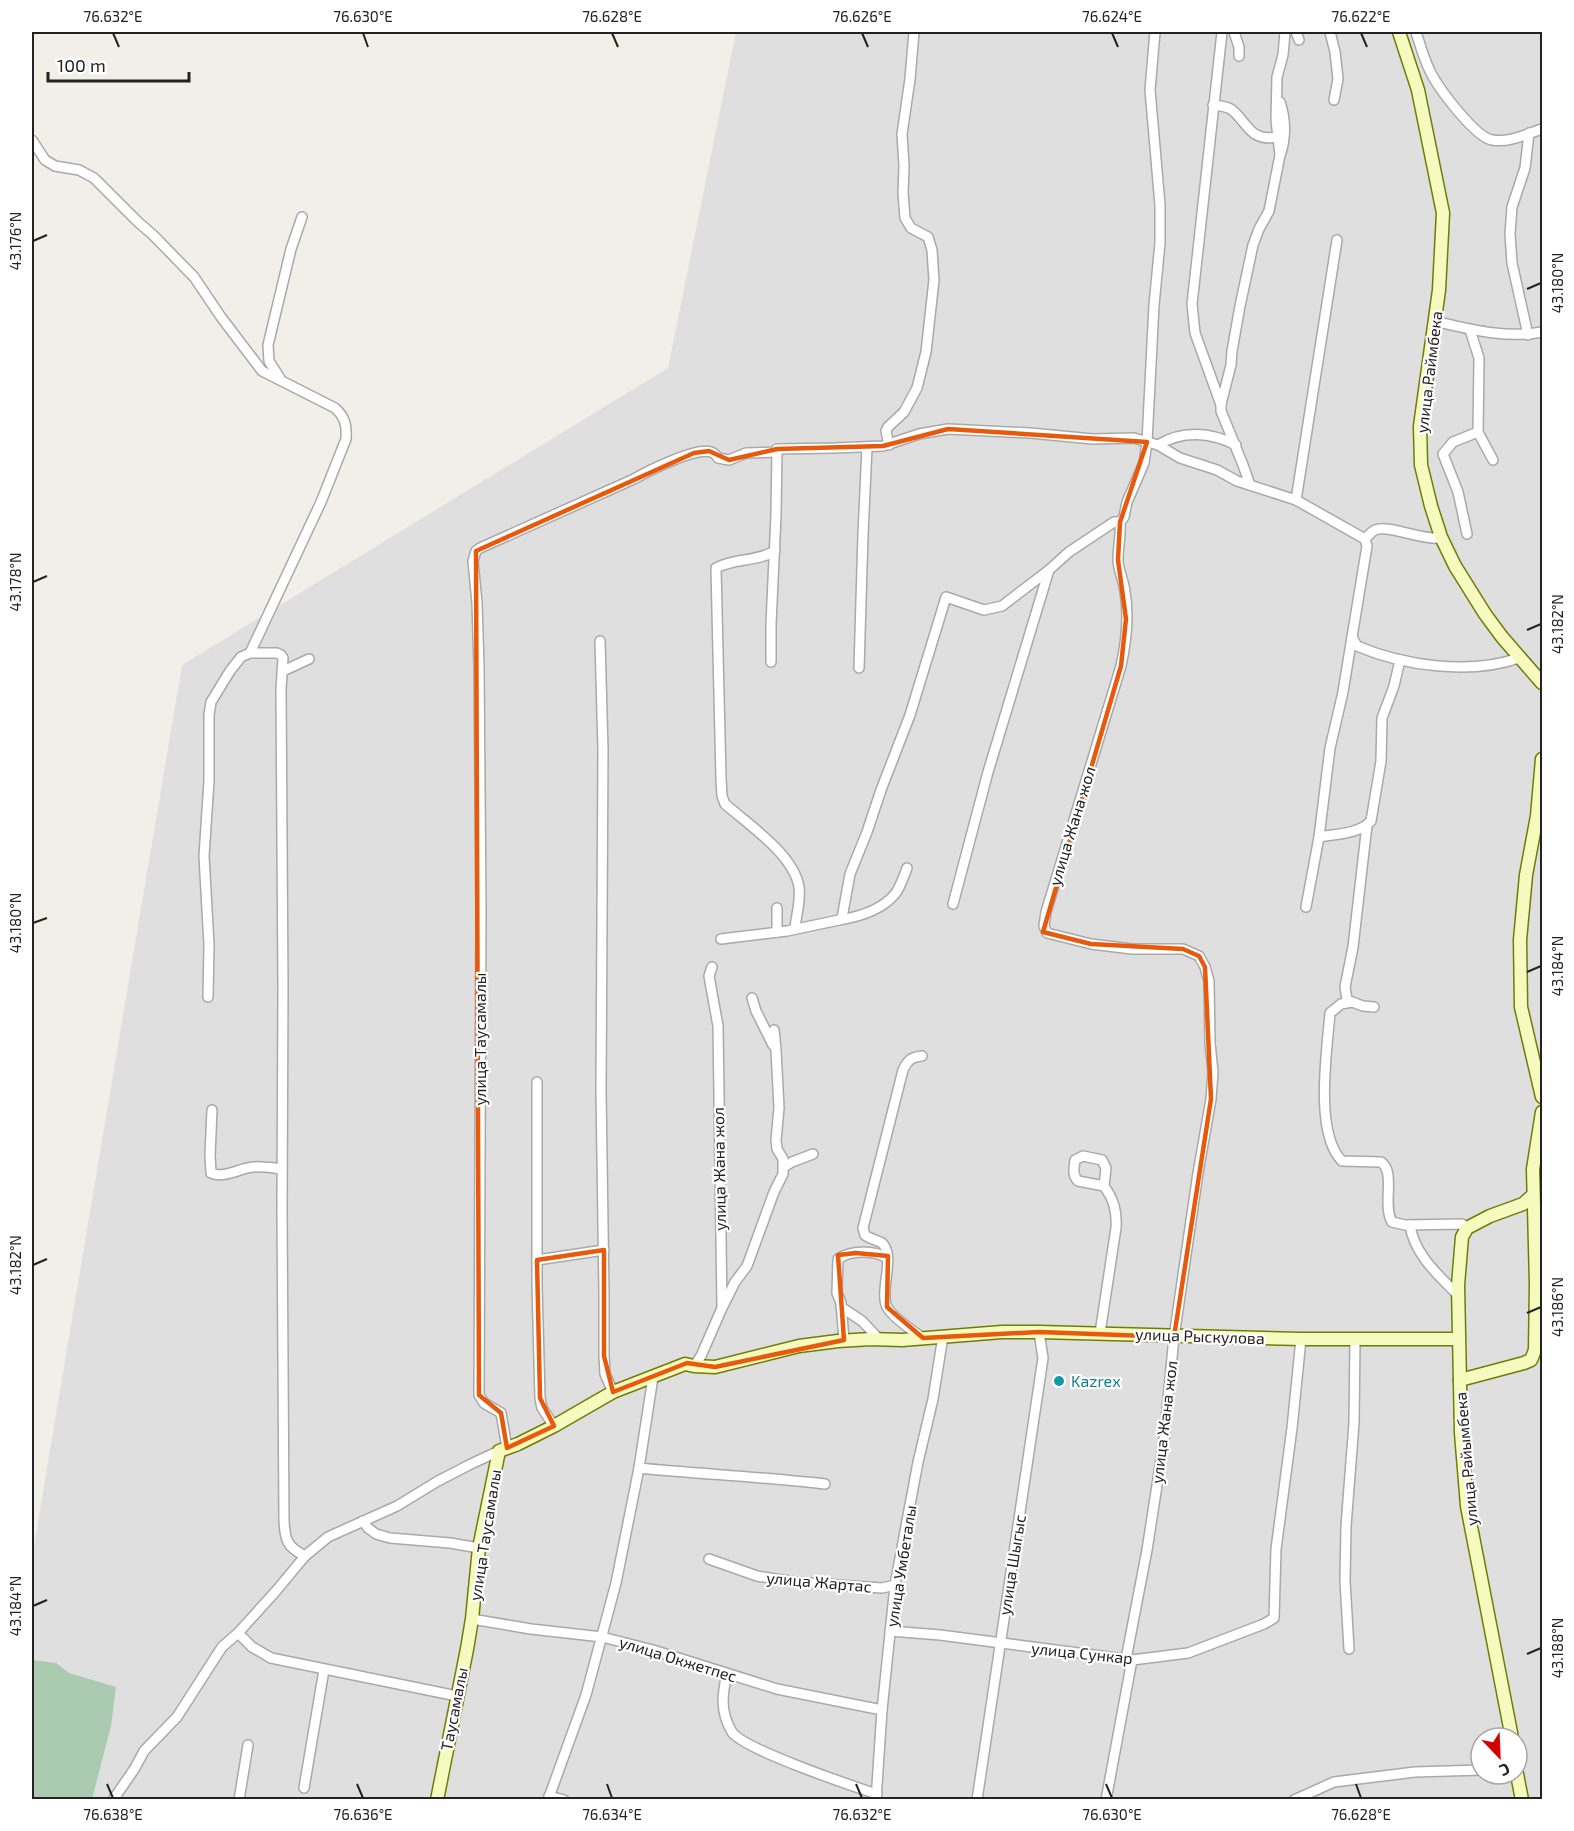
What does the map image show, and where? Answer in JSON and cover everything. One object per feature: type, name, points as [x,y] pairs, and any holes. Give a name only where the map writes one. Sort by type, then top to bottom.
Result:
[{"type":"street","points":[[889,445],[886,431],[904,412],[917,388],[926,352],[934,280],[932,250],[928,237],[911,228],[905,218],[903,193],[902,134],[915,32]]},
{"type":"street","points":[[839,920],[844,915],[850,874],[910,715],[946,597],[990,610],[1002,606],[1069,552],[1114,522],[1120,522],[1124,517],[1127,502],[1144,463],[1160,243],[1160,205],[1150,90],[1155,32]]},
{"type":"street","points":[[1221,405],[1195,333],[1192,304],[1222,32]]},
{"type":"street","points":[[1234,32],[1239,47],[1239,56]]},
{"type":"street","points":[[1280,155],[1276,120],[1277,77],[1283,55],[1285,32]]},
{"type":"street","points":[[1330,32],[1338,79],[1334,100]]},
{"type":"street","name":"улица Раймбека","points":[[1399,32],[1418,90],[1443,213],[1439,290],[1420,426],[1421,465],[1431,506],[1455,566],[1485,614],[1542,683]]},
{"type":"street","points":[[1416,32],[1434,79],[1479,134],[1490,140],[1505,141],[1542,129]]},
{"type":"street","points":[[1250,485],[1236,444],[1221,411],[1221,405],[1230,373],[1240,306],[1253,245],[1269,211],[1284,142],[1285,127],[1277,94]]},
{"type":"street","points":[[1213,105],[1226,107],[1233,111],[1253,133],[1269,138],[1277,137]]},
{"type":"street","points":[[1527,335],[1512,263],[1510,234],[1512,207],[1525,168],[1529,133]]},
{"type":"street","points":[[32,140],[45,160],[55,166],[88,174],[110,192],[194,277],[220,317],[262,371],[336,408],[343,415],[347,429],[346,439],[321,502],[250,653]]},
{"type":"street","points":[[281,380],[269,361],[268,345],[291,249],[302,217]]},
{"type":"street","points":[[1296,500],[1337,240]]},
{"type":"street","points":[[1434,321],[1470,330],[1527,335],[1542,332]]},
{"type":"street","points":[[1470,330],[1479,358],[1478,432],[1493,460]]},
{"type":"street","points":[[771,662],[777,449],[889,445],[919,434],[948,429],[1093,439],[1134,438],[1158,445],[1180,458],[1217,470],[1237,481],[1296,500],[1365,539],[1367,546],[1343,692],[1330,748],[1319,837],[1306,907]]},
{"type":"street","points":[[1467,534],[1458,492],[1443,454],[1453,442],[1478,432]]},
{"type":"street","points":[[1158,445],[1175,436],[1194,434],[1207,434],[1236,444]]},
{"type":"street","points":[[859,668],[867,447]]},
{"type":"street","name":"улица Таусамалы","points":[[472,1618],[479,1548],[503,1450],[501,1413],[484,1403],[479,1395],[481,910],[477,617],[473,561],[480,548],[650,470],[694,453],[709,451],[718,458],[729,460],[746,453],[777,452]]},
{"type":"street","name":"улица Жана жол","points":[[1106,1800],[1164,1440],[1174,1337],[1211,1099],[1213,1072],[1209,981],[1199,956],[1183,949],[1091,944],[1047,933],[1044,926],[1046,912],[1072,832],[1125,647],[1125,592],[1118,560],[1120,522]]},
{"type":"street","points":[[1365,539],[1374,530],[1382,528],[1426,538],[1442,538]]},
{"type":"street","points":[[775,551],[758,559],[726,563],[716,568],[722,796],[725,804],[780,854],[795,873],[799,889],[795,929]]},
{"type":"street","points":[[953,904],[988,772],[1049,570]]},
{"type":"street","points":[[1352,637],[1357,646],[1400,660],[1433,665],[1490,666],[1520,658]]},
{"type":"street","points":[[600,641],[603,750],[604,1365],[605,1374],[613,1392]]},
{"type":"street","points":[[208,997],[209,945],[204,856],[210,781],[208,715],[211,702],[241,657],[250,653],[277,653],[281,655],[283,672],[282,1169],[285,1534],[290,1546],[305,1556]]},
{"type":"street","points":[[283,672],[309,659]]},
{"type":"street","points":[[1319,837],[1350,831],[1367,825],[1371,821],[1382,761],[1382,718],[1394,686],[1400,660]]},
{"type":"street","points":[[1542,759],[1537,816],[1526,875],[1520,940],[1521,1007],[1542,1097]]},
{"type":"street","points":[[1367,825],[1353,947],[1345,987],[1347,1000],[1374,1007]]},
{"type":"street","points":[[721,939],[777,932],[861,916],[895,894],[908,868]]},
{"type":"street","points":[[777,908],[777,932]]},
{"type":"street","name":"улица Жана жол","points":[[694,1366],[701,1356],[722,1308],[718,1026],[710,976],[712,967]]},
{"type":"street","points":[[752,998],[756,1011],[776,1050]]},
{"type":"street","points":[[1352,1002],[1341,1004],[1330,1013],[1325,1073],[1328,1137],[1336,1155],[1342,1161],[1385,1164],[1388,1174],[1388,1216],[1392,1222],[1410,1225],[1462,1224],[1468,1227]]},
{"type":"street","points":[[722,1308],[735,1282],[747,1266],[786,1163],[777,1149],[776,1140],[778,1108],[774,1030]]},
{"type":"street","points":[[922,1056],[908,1060],[903,1070],[863,1228],[867,1237],[881,1242],[886,1251],[887,1307],[923,1338]]},
{"type":"street","points":[[537,1082],[540,1398],[542,1408],[554,1426]]},
{"type":"street","points":[[212,1110],[211,1173],[226,1174],[253,1167],[282,1169]]},
{"type":"street","points":[[1460,1380],[1458,1295],[1462,1237],[1468,1227],[1523,1204],[1533,1195],[1533,1169],[1542,1112]]},
{"type":"street","points":[[786,1163],[813,1154]]},
{"type":"street","points":[[1100,1333],[1116,1221],[1114,1202],[1104,1186]]},
{"type":"street","name":"улица Райымбека","points":[[1510,1726],[1467,1506],[1461,1433],[1460,1380],[1524,1363],[1531,1360],[1535,1350],[1536,1284],[1533,1195]]},
{"type":"street","points":[[1410,1225],[1417,1247],[1427,1263],[1458,1295]]},
{"type":"street","points":[[537,1260],[604,1250]]},
{"type":"street","points":[[844,1340],[841,1307],[837,1293],[838,1259],[844,1254],[856,1252],[874,1252],[887,1258]]},
{"type":"street","points":[[841,1307],[871,1329],[879,1339]]},
{"type":"street","name":"улица Рыскулова","points":[[503,1450],[554,1426],[613,1392],[685,1364],[716,1367],[799,1346],[844,1340],[902,1340],[1039,1332],[1174,1337],[1458,1339]]},
{"type":"street","name":"улица Шыгыс","points":[[977,1800],[1044,1358],[1039,1332]]},
{"type":"street","name":"улица Умбеталы","points":[[876,1797],[895,1585],[918,1462],[933,1398],[943,1336]]},
{"type":"street","name":"улица Сункар","points":[[890,1631],[1129,1660],[1188,1653],[1274,1618],[1276,1549],[1301,1339]]},
{"type":"street","points":[[1349,1649],[1344,1581],[1354,1423],[1355,1340]]},
{"type":"street","points":[[564,1800],[549,1798],[586,1695],[616,1582],[639,1467],[653,1377]]},
{"type":"street","points":[[113,1800],[144,1751],[177,1717],[222,1647],[238,1633],[292,1574],[305,1556],[328,1537],[397,1506],[472,1462],[503,1450]]},
{"type":"street","points":[[639,1467],[825,1484]]},
{"type":"street","points":[[363,1521],[376,1534],[390,1538],[479,1548]]},
{"type":"street","name":"улица Жартас","points":[[709,1559],[757,1576],[795,1582],[882,1588],[895,1585]]},
{"type":"street","name":"улица Окжетпес","points":[[472,1618],[531,1629],[602,1637],[653,1650],[777,1689],[882,1710]]},
{"type":"street","name":"Таусамалы","points":[[437,1800],[472,1618]]},
{"type":"street","points":[[238,1633],[252,1647],[271,1658],[457,1696]]},
{"type":"street","points":[[304,1788],[324,1670]]},
{"type":"street","points":[[726,1674],[722,1697],[725,1716],[733,1733],[741,1740],[876,1797]]},
{"type":"street","points":[[239,1800],[248,1745]]},
{"type":"street","points":[[1294,1800],[1334,1782],[1415,1772],[1469,1770]]},
{"type":"highlighted area","points":[[948,429],[1147,442],[1120,522],[1118,560],[1126,619],[1121,666],[1043,932],[1091,944],[1183,949],[1199,956],[1205,967],[1211,1099],[1174,1337],[1039,1332],[923,1338],[887,1307],[888,1256],[856,1253],[838,1255],[844,1340],[715,1367],[687,1363],[613,1392],[604,1356],[604,1250],[537,1260],[540,1398],[554,1426],[507,1448],[501,1413],[479,1395],[476,551],[694,453],[709,451],[729,460],[777,449],[883,446]]},
{"type":"shaded area","points":[[736,32],[1542,32],[1542,1799],[32,1800],[32,1557],[182,665],[668,368]]},
{"type":"green space","points":[[32,1660],[56,1663],[69,1673],[116,1687],[111,1726],[92,1799],[32,1799]]},
{"type":"place","name":"Kazrex","points":[[1059,1381]]}]
